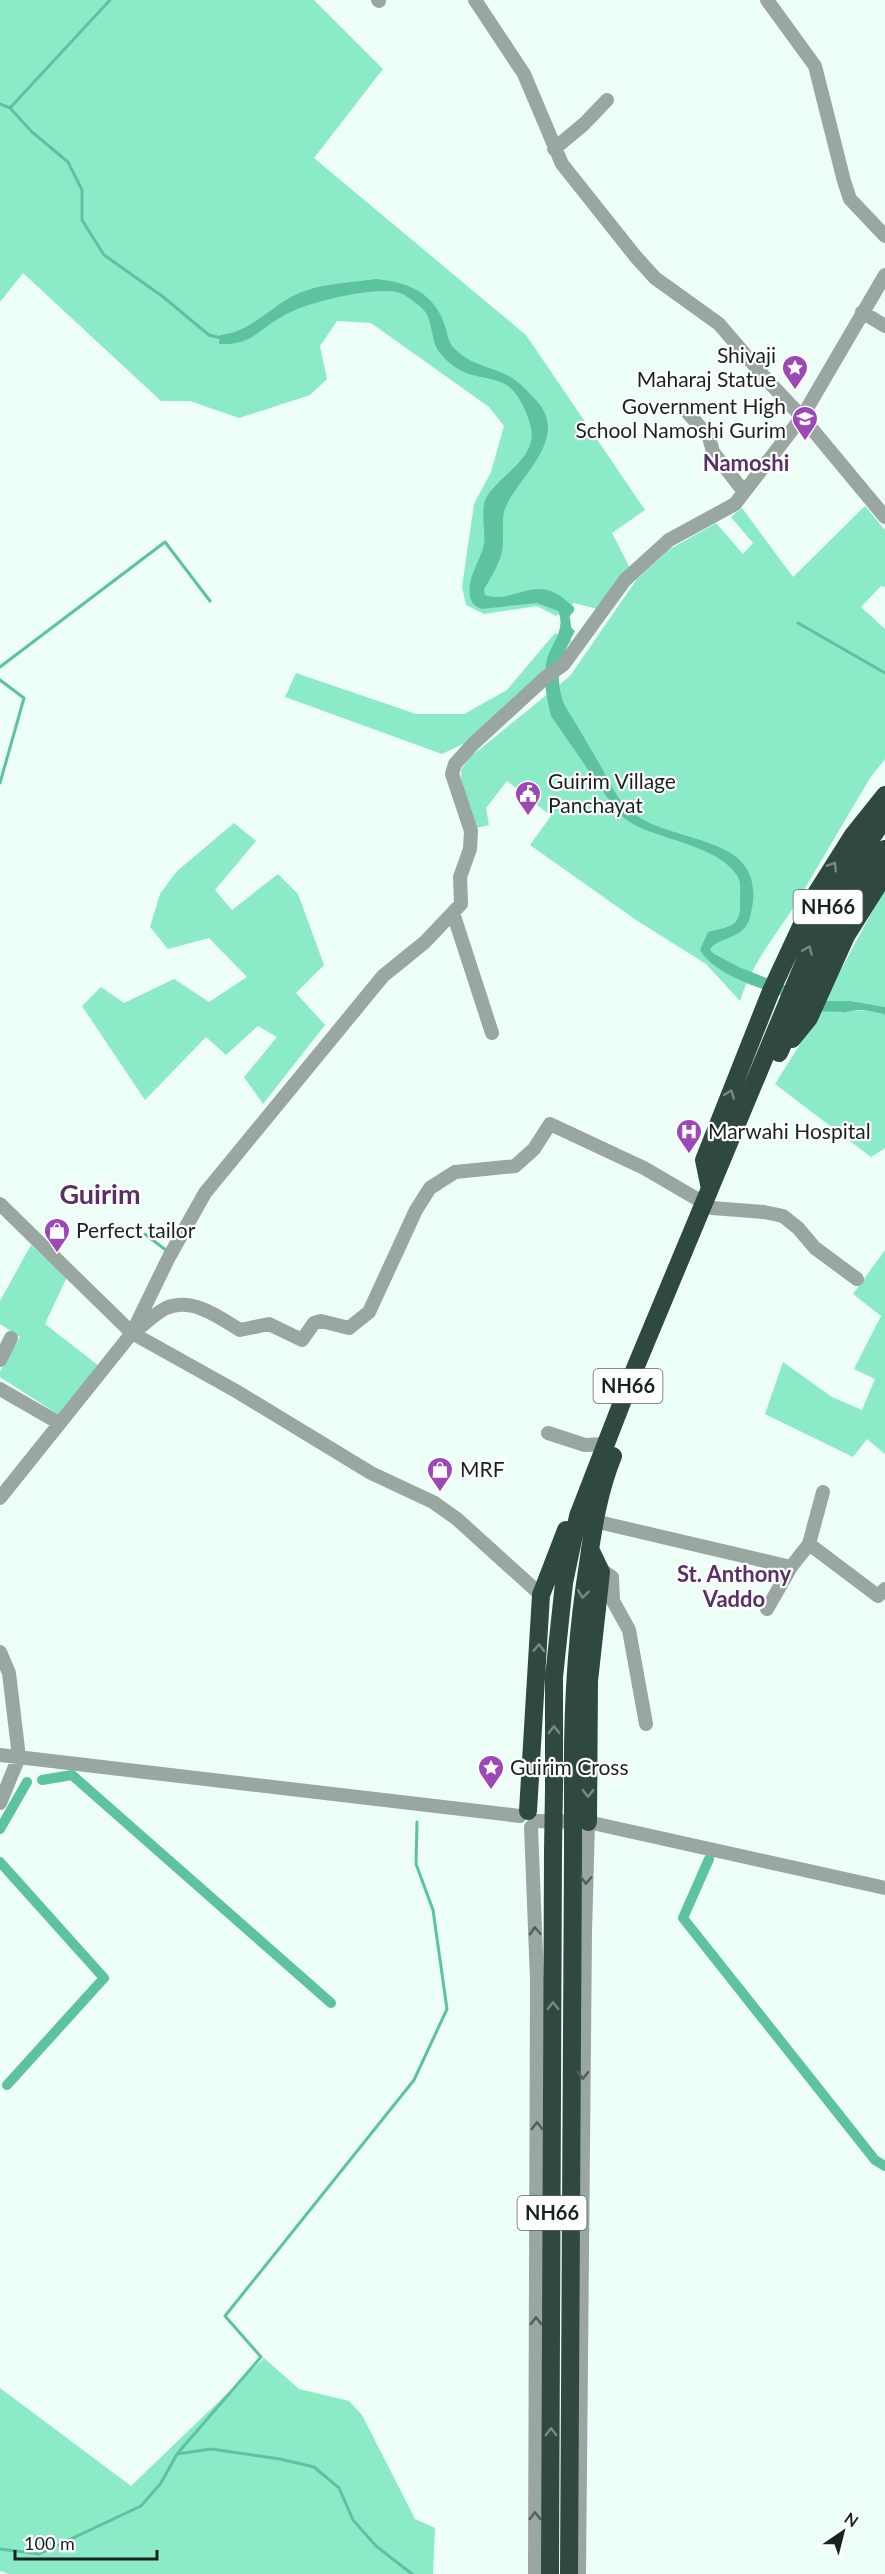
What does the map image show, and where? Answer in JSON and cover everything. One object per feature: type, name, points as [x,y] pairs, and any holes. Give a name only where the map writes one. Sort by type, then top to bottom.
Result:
[{"type":"highway","points":[[709,1200],[704,1160],[771,991],[817,892],[853,835],[885,795]]},
{"type":"highway","name":"NH66","points":[[550,2574],[554,1677],[564,1583],[586,1519],[606,1444],[709,1200],[824,915],[851,868],[885,818]]},
{"type":"highway","name":"NH66","points":[[569,2574],[572,1717],[582,1600],[590,1549],[586,1519],[610,1463],[709,1200],[839,921],[864,878],[885,849]]},
{"type":"highway","points":[[776,1060],[809,1018],[819,991],[846,936],[885,874]]},
{"type":"highway","points":[[529,1818],[541,1594],[567,1528],[586,1519]]},
{"type":"highway","points":[[588,1822],[589,1681],[600,1569],[590,1549]]},
{"type":"street","points":[[475,0],[524,74],[562,164],[655,278],[719,324],[766,380],[802,417],[885,517]]},
{"type":"street","points":[[767,0],[816,66],[850,199],[885,236]]},
{"type":"street","points":[[554,149],[584,124],[607,100]]},
{"type":"street","points":[[0,1498],[132,1333],[169,1257],[205,1193],[383,976],[425,942],[461,904],[460,877],[470,849],[471,831],[452,774],[455,764],[473,744],[546,677],[564,664],[625,580],[669,540],[735,504],[802,417],[885,275]]},
{"type":"street","points":[[862,312],[885,326]]},
{"type":"street","points":[[688,413],[709,437],[713,452],[744,492]]},
{"type":"street","points":[[453,913],[492,1034]]},
{"type":"street","points":[[132,1333],[166,1308],[189,1305],[213,1314],[240,1330],[269,1324],[302,1340],[314,1323],[321,1321],[349,1328],[369,1312],[416,1210],[430,1188],[455,1172],[515,1166],[534,1149],[550,1124],[709,1200],[783,1216],[798,1228],[815,1248],[857,1279]]},
{"type":"street","points":[[0,1204],[132,1333],[236,1391],[371,1473],[434,1502],[457,1519],[541,1594]]},
{"type":"street","points":[[0,1360],[11,1338]]},
{"type":"street","points":[[0,1389],[59,1423]]},
{"type":"street","points":[[548,1433],[585,1445],[606,1444]]},
{"type":"street","points":[[767,1609],[791,1567],[809,1544],[823,1492]]},
{"type":"street","points":[[586,1519],[791,1567]]},
{"type":"street","points":[[809,1544],[878,1596],[885,1589]]},
{"type":"street","points":[[600,1569],[612,1577],[613,1601],[629,1630],[646,1724]]},
{"type":"street","points":[[0,1652],[9,1673],[19,1757],[0,1803]]},
{"type":"street","points":[[0,1755],[529,1818],[588,1822],[885,1888]]},
{"type":"street","points":[[529,1818],[537,1980],[535,2574]]},
{"type":"street","points":[[579,2574],[588,1822]]},
{"type":"shaded area","points":[[0,0],[314,0],[383,69],[314,158],[526,335],[645,510],[612,533],[631,570],[597,609],[574,603],[556,616],[537,606],[484,614],[466,605],[462,587],[474,504],[491,472],[504,426],[489,407],[371,323],[337,321],[320,346],[327,379],[310,395],[239,418],[190,401],[161,401],[23,273],[0,302]]},
{"type":"shaded area","points":[[376,279],[408,286],[426,296],[439,312],[449,340],[459,353],[516,380],[544,412],[548,426],[546,440],[540,454],[506,506],[503,517],[502,552],[484,589],[485,595],[502,597],[528,590],[546,590],[557,594],[574,607],[574,611],[568,618],[568,625],[575,631],[560,666],[561,693],[564,704],[618,797],[629,810],[648,822],[715,845],[733,855],[747,869],[753,889],[747,925],[737,934],[718,942],[710,950],[739,967],[824,1001],[851,1001],[885,1007],[885,1015],[859,1010],[821,1011],[754,986],[728,974],[707,959],[700,950],[708,932],[728,927],[738,917],[740,911],[739,879],[720,859],[645,830],[618,813],[551,716],[545,670],[559,632],[558,611],[537,603],[481,609],[472,602],[470,583],[484,544],[484,503],[492,490],[523,458],[532,439],[527,415],[513,390],[503,383],[461,371],[449,362],[436,347],[425,312],[410,299],[397,292],[372,292],[323,301],[283,316],[247,340],[219,344],[220,335],[250,325],[293,296],[323,286]]},
{"type":"shaded area","points":[[865,506],[885,530],[885,587],[881,586],[861,607],[885,629],[885,759],[870,778],[795,905],[757,963],[740,1001],[706,964],[636,920],[530,845],[551,816],[507,781],[486,808],[489,825],[476,828],[462,793],[461,770],[469,758],[570,676],[637,579],[670,549],[716,523],[743,554],[753,543],[731,517],[742,508],[793,577]]},
{"type":"shaded area","points":[[555,633],[572,641],[479,736],[442,754],[285,697],[296,673],[416,714],[464,714],[507,690]]},
{"type":"shaded area","points":[[234,823],[256,841],[215,890],[232,910],[278,874],[298,894],[324,965],[296,993],[325,1025],[263,1104],[244,1077],[277,1037],[258,1026],[226,1055],[206,1037],[145,1100],[82,1006],[101,987],[124,1003],[174,979],[209,1002],[247,977],[209,938],[168,949],[150,927],[160,894],[176,872]]},
{"type":"shaded area","points":[[885,888],[885,1007],[851,1001],[824,1001]]},
{"type":"shaded area","points":[[821,1011],[872,1011],[885,1015],[885,1148],[871,1157],[775,1084]]},
{"type":"shaded area","points":[[31,1245],[67,1277],[45,1324],[99,1366],[59,1415],[0,1377],[0,1371],[20,1337],[0,1324],[0,1301]]},
{"type":"shaded area","points":[[885,1250],[885,1454],[867,1439],[853,1457],[765,1414],[783,1362],[832,1397],[862,1410],[875,1379],[854,1369],[881,1316],[853,1294]]},
{"type":"shaded area","points":[[264,2358],[299,2389],[349,2401],[362,2415],[415,2519],[435,2528],[433,2574],[9,2574],[0,2571],[0,2388],[131,2486]]},
{"type":"waterway","points":[[10,108],[110,0]]},
{"type":"waterway","points":[[0,104],[10,108],[32,132],[68,162],[82,190],[82,220],[104,255],[162,296],[209,335],[221,338]]},
{"type":"waterway","points":[[0,667],[165,542],[210,601]]},
{"type":"waterway","points":[[568,615],[570,629]]},
{"type":"waterway","points":[[798,623],[885,673]]},
{"type":"waterway","points":[[0,680],[24,698],[0,783]]},
{"type":"waterway","points":[[836,1008],[843,1011],[859,1008]]},
{"type":"waterway","points":[[145,1234],[167,1251]]},
{"type":"waterway","points":[[42,1780],[72,1775],[331,2003]]},
{"type":"waterway","points":[[0,1829],[27,1782]]},
{"type":"waterway","points":[[177,2454],[261,2357],[225,2316],[414,2080],[447,2009],[433,1910],[416,1864],[417,1822]]},
{"type":"waterway","points":[[709,1859],[683,1918],[875,2160],[885,2166]]},
{"type":"waterway","points":[[0,1862],[104,1978],[7,2085]]},
{"type":"waterway","points":[[0,2549],[39,2554],[141,2506],[161,2483],[177,2454],[211,2449],[280,2459],[314,2467],[339,2488],[353,2520],[376,2546],[412,2574]]},
{"type":"place","name":"Shivaji Maharaj Statue","points":[[795,391]]},
{"type":"place","name":"Government High School Namoshi Gurim","points":[[805,442]]},
{"type":"place","name":"Guirim Village Panchayat","points":[[528,817]]},
{"type":"place","name":"Marwahi Hospital","points":[[689,1155]]},
{"type":"place","name":"Perfect tailor","points":[[57,1254]]},
{"type":"place","name":"MRF","points":[[440,1493]]},
{"type":"place","name":"Guirim Cross","points":[[491,1791]]},
{"type":"district","name":"Namoshi","points":[[746,463]]},
{"type":"district","name":"Guirim","points":[[100,1195]]},
{"type":"district","name":"St. Anthony Vaddo","points":[[734,1586]]}]
